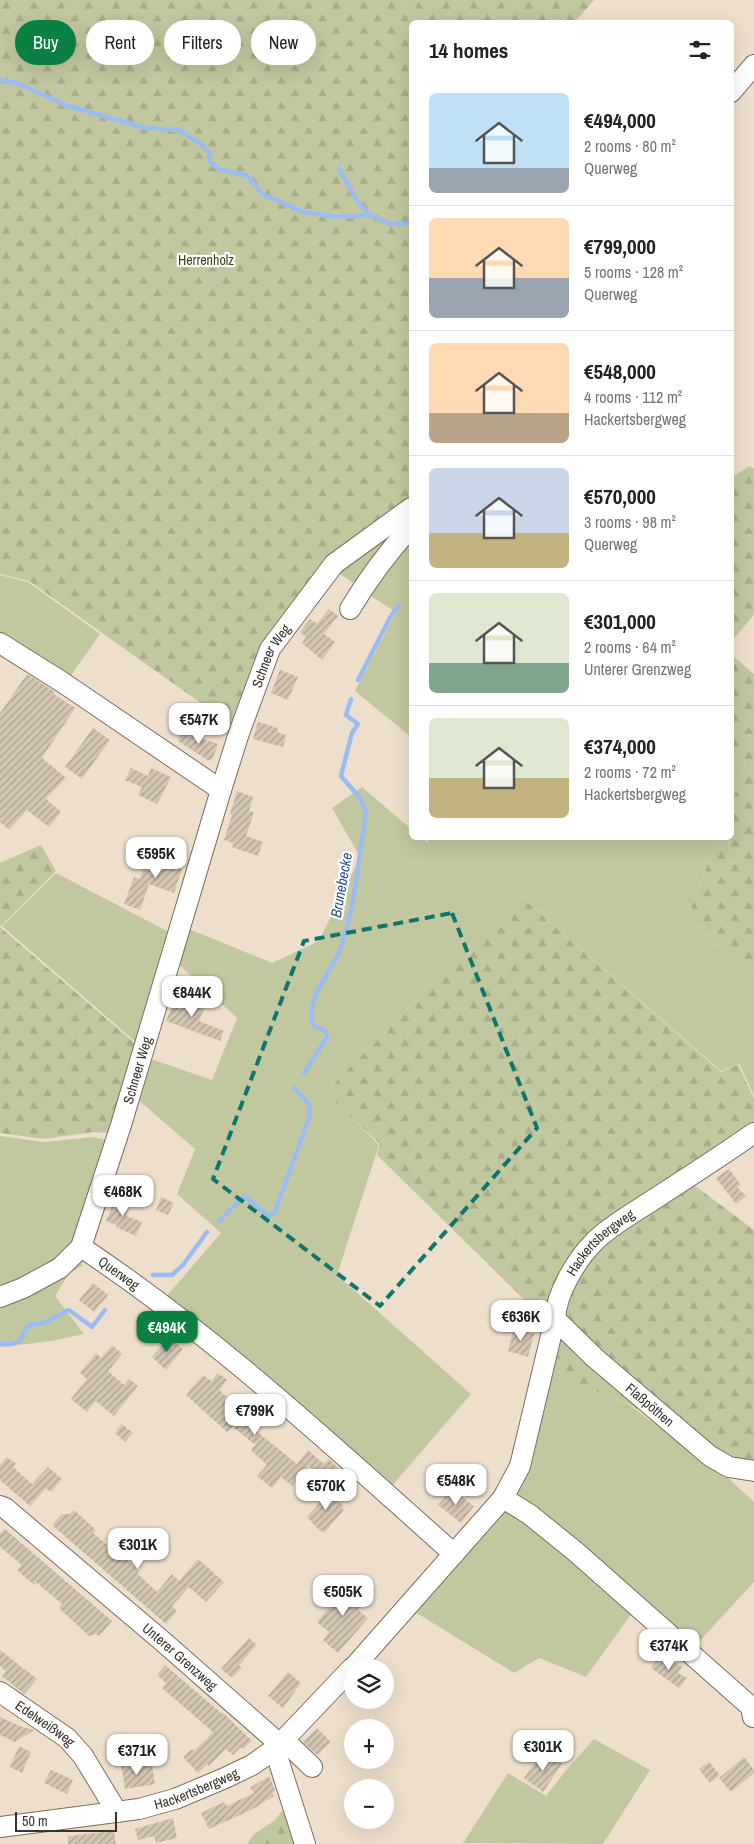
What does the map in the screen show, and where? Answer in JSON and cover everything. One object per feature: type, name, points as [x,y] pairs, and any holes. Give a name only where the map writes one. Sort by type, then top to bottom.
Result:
[{"type":"street","points":[[734,88],[754,65]]},
{"type":"street","name":"Schneer Weg","points":[[0,1297],[23,1288],[60,1268],[81,1247],[121,1125],[239,732],[270,649],[334,564],[409,509]]},
{"type":"street","points":[[350,609],[362,588],[391,549],[409,529]]},
{"type":"street","points":[[0,643],[221,790]]},
{"type":"street","name":"Hackertsbergweg","points":[[361,1659],[503,1498],[520,1466],[561,1292],[574,1268],[594,1241],[629,1215],[754,1133]]},
{"type":"street","name":"Querweg","points":[[81,1247],[118,1271],[176,1314],[266,1389],[454,1554]]},
{"type":"street","name":"Flaßpöthen","points":[[555,1319],[595,1358],[710,1456],[729,1467],[754,1471]]},
{"type":"street","points":[[503,1498],[529,1514],[625,1595],[751,1707],[753,1717]]},
{"type":"street","name":"Unterer Grenzweg","points":[[0,1506],[5,1508],[160,1639],[280,1744],[305,1844]]},
{"type":"street","name":"Hackertsbergweg","points":[[0,1827],[138,1809],[175,1799],[252,1765],[280,1744],[344,1677]]},
{"type":"street","name":"Edelweißweg","points":[[0,1692],[67,1738],[83,1756],[117,1812]]},
{"type":"street","points":[[280,1744],[312,1767]]},
{"type":"highlighted area","points":[[452,913],[537,1128],[380,1306],[213,1179],[304,941]]},
{"type":"green space","name":"Herrenholz","points":[[0,0],[594,0],[577,20],[409,20],[409,499],[365,531],[330,561],[236,728],[29,581],[0,574]]},
{"type":"green space","points":[[749,466],[754,468],[754,615],[734,638],[734,476]]},
{"type":"green space","points":[[409,514],[358,586],[334,570]]},
{"type":"green space","points":[[409,538],[409,735],[355,691],[396,612],[366,593]]},
{"type":"green space","points":[[0,575],[28,582],[100,634],[68,680],[0,639]]},
{"type":"green space","points":[[734,657],[754,674],[754,976],[687,919],[717,840],[734,840],[734,795],[746,764],[734,753]]},
{"type":"green space","points":[[734,753],[746,764],[734,795]]},
{"type":"green space","points":[[362,787],[409,827],[409,840],[424,840],[427,842],[428,840],[717,840],[687,919],[754,976],[754,1096],[739,1063],[721,1071],[519,895],[326,1092],[379,1145],[337,1275],[471,1394],[391,1487],[164,1299],[221,1233],[177,1194],[195,1149],[136,1098],[148,1058],[212,1080],[237,1018],[176,962],[187,928],[272,963],[319,941],[360,857],[332,808]]},
{"type":"green space","points":[[41,845],[56,871],[0,927],[0,863]]},
{"type":"green space","points":[[56,873],[173,934],[138,1044],[2,926]]},
{"type":"green space","points":[[519,895],[721,1072],[738,1064],[754,1099],[754,1126],[682,1176],[754,1230],[754,1464],[729,1464],[625,1402],[547,1373],[556,1331],[377,1155],[380,1144],[325,1093]]},
{"type":"green space","points":[[0,927],[137,1045],[109,1133],[93,1132],[44,1139],[0,1133]]},
{"type":"green space","points":[[0,1136],[44,1142],[93,1137],[111,1141],[77,1250],[83,1265],[69,1274],[55,1296],[84,1334],[52,1341],[0,1347]]},
{"type":"green space","points":[[547,1373],[625,1402],[724,1474],[754,1502],[754,1582],[695,1646],[513,1496]]},
{"type":"green space","points":[[505,1508],[529,1518],[635,1609],[586,1677],[539,1658],[514,1673],[415,1612]]},
{"type":"green space","points":[[594,1739],[650,1770],[603,1844],[463,1843],[508,1773],[546,1796]]},
{"type":"green space","points":[[289,1802],[301,1844],[247,1844],[253,1835],[275,1820]]},
{"type":"building","points":[[329,609],[338,616],[324,634],[335,642],[322,660],[302,643],[306,637],[300,632],[310,619],[317,624]]},
{"type":"building","points":[[280,670],[298,677],[288,700],[271,693]]},
{"type":"building","points":[[27,674],[75,708],[42,758],[66,778],[46,799],[61,812],[49,827],[27,810],[9,830],[0,822],[0,713]]},
{"type":"building","points":[[258,722],[278,728],[277,732],[286,735],[283,747],[253,739]]},
{"type":"building","points":[[93,728],[110,740],[82,779],[65,767]]},
{"type":"building","points":[[181,731],[218,744],[213,758],[209,761],[178,741]]},
{"type":"building","points":[[131,768],[148,776],[151,768],[171,777],[157,804],[138,795],[142,787],[125,780]]},
{"type":"building","points":[[237,791],[253,797],[249,811],[254,812],[246,836],[263,842],[258,856],[232,847],[233,843],[224,840]]},
{"type":"building","points":[[166,849],[184,854],[180,869],[182,869],[174,893],[149,884],[140,910],[124,904],[134,877],[140,879],[145,863],[160,868]]},
{"type":"building","points":[[177,995],[205,1007],[199,1021],[224,1031],[220,1041],[166,1021]]},
{"type":"building","points":[[729,1169],[741,1185],[737,1187],[746,1196],[736,1204],[716,1178]]},
{"type":"building","points":[[116,1197],[131,1204],[126,1216],[142,1222],[136,1236],[106,1221]]},
{"type":"building","points":[[161,1197],[174,1203],[168,1215],[156,1210]]},
{"type":"building","points":[[93,1283],[108,1295],[94,1312],[79,1300]]},
{"type":"building","points":[[512,1309],[528,1315],[524,1327],[508,1323]]},
{"type":"building","points":[[514,1328],[534,1334],[528,1357],[508,1351]]},
{"type":"building","points":[[169,1337],[183,1349],[166,1370],[152,1357]]},
{"type":"building","points":[[112,1345],[122,1354],[108,1371],[124,1385],[129,1379],[138,1386],[114,1416],[96,1401],[87,1412],[71,1399],[87,1379],[80,1373],[96,1353],[101,1358]]},
{"type":"building","points":[[218,1373],[227,1380],[219,1390],[244,1412],[239,1417],[297,1464],[308,1450],[324,1464],[329,1459],[339,1469],[327,1483],[309,1466],[292,1486],[281,1477],[272,1488],[257,1476],[267,1465],[251,1450],[257,1443],[254,1444],[233,1427],[227,1432],[186,1395],[203,1375],[211,1381]]},
{"type":"building","points":[[122,1424],[133,1433],[125,1442],[115,1433]]},
{"type":"building","points":[[7,1457],[16,1464],[13,1467],[32,1484],[48,1467],[62,1479],[51,1492],[46,1488],[30,1506],[0,1480],[0,1465]]},
{"type":"building","points":[[324,1488],[344,1506],[342,1508],[344,1510],[324,1533],[307,1517],[321,1501],[316,1497]]},
{"type":"building","points":[[452,1489],[474,1506],[461,1523],[438,1505]]},
{"type":"building","points":[[74,1510],[96,1530],[93,1533],[136,1568],[139,1571],[137,1573],[157,1592],[172,1574],[179,1581],[198,1559],[224,1582],[206,1602],[189,1587],[172,1606],[177,1611],[166,1624],[52,1525],[62,1514],[70,1514]]},
{"type":"building","points":[[5,1529],[112,1621],[99,1636],[96,1634],[89,1636],[59,1608],[62,1604],[36,1582],[34,1585],[17,1570],[22,1565],[0,1547],[0,1534]]},
{"type":"building","points":[[351,1578],[360,1585],[351,1595],[362,1604],[358,1610],[368,1618],[338,1653],[323,1640],[329,1632],[317,1622],[333,1603],[331,1601]]},
{"type":"building","points":[[249,1638],[257,1645],[239,1665],[242,1668],[232,1678],[221,1669]]},
{"type":"building","points":[[0,1650],[37,1679],[24,1694],[2,1676],[6,1671],[0,1666]]},
{"type":"building","points":[[661,1654],[682,1667],[678,1673],[687,1678],[679,1688],[651,1668]]},
{"type":"building","points":[[165,1665],[223,1713],[252,1741],[243,1749],[241,1747],[233,1755],[226,1749],[209,1766],[207,1764],[198,1773],[183,1757],[192,1749],[194,1751],[213,1732],[162,1688],[166,1683],[157,1675]]},
{"type":"building","points":[[288,1672],[301,1683],[283,1708],[268,1696]]},
{"type":"building","points":[[0,1717],[34,1730],[15,1742],[0,1735]]},
{"type":"building","points":[[317,1728],[331,1742],[317,1755],[303,1742]]},
{"type":"building","points":[[19,1746],[31,1752],[22,1773],[10,1767]]},
{"type":"building","points":[[540,1755],[549,1760],[552,1756],[562,1764],[543,1792],[524,1778]]},
{"type":"building","points":[[744,1757],[754,1770],[754,1773],[731,1792],[719,1778]]},
{"type":"building","points":[[135,1762],[136,1767],[152,1765],[155,1784],[125,1789],[121,1764]]},
{"type":"building","points":[[709,1762],[720,1775],[710,1783],[699,1769]]},
{"type":"building","points":[[51,1770],[73,1780],[67,1794],[44,1783]]},
{"type":"building","points":[[269,1776],[275,1790],[272,1793],[274,1796],[251,1810],[209,1829],[201,1813],[224,1802],[227,1806],[254,1793],[250,1788]]},
{"type":"building","points":[[173,1818],[177,1838],[156,1843],[154,1836],[138,1840],[135,1829]]},
{"type":"building","points":[[114,1831],[116,1844],[68,1844],[68,1836]]},
{"type":"waterway","points":[[0,80],[16,83],[68,106],[117,120],[146,128],[179,130],[202,145],[210,153],[209,160],[218,169],[248,176],[262,194],[303,212],[336,217],[370,215],[390,224],[409,223]]},
{"type":"waterway","points":[[339,169],[357,201],[370,215]]},
{"type":"waterway","name":"Brunebecke","points":[[358,680],[392,614],[399,606]]},
{"type":"waterway","name":"Brunebecke","points":[[304,1073],[327,1037],[325,1031],[314,1026],[312,1007],[319,988],[339,952],[349,919],[366,812],[360,798],[341,776],[352,733],[358,724],[346,715],[351,699]]},
{"type":"waterway","name":"Brunebecke","points":[[219,1221],[244,1196],[268,1216],[275,1212],[310,1115],[309,1104],[294,1088]]},
{"type":"waterway","points":[[153,1275],[172,1275],[183,1265],[207,1232]]},
{"type":"waterway","points":[[0,1344],[15,1343],[22,1338],[27,1327],[47,1322],[69,1310],[92,1327],[105,1310]]}]
